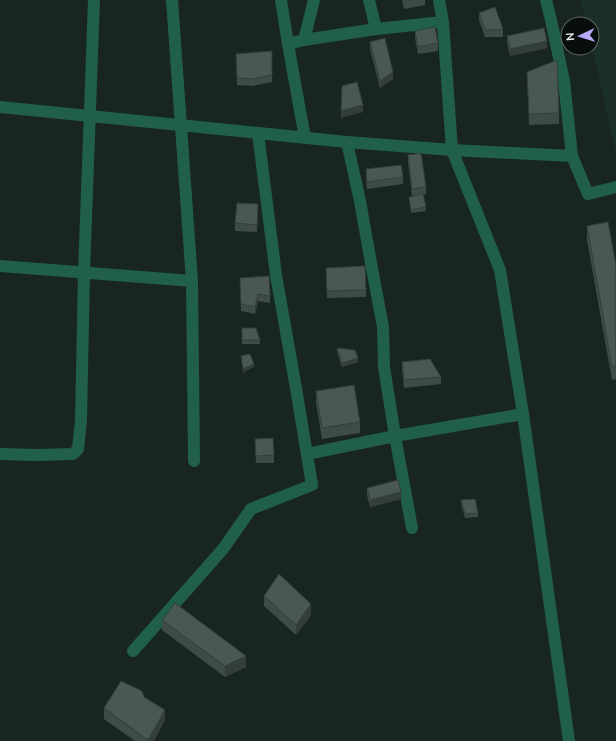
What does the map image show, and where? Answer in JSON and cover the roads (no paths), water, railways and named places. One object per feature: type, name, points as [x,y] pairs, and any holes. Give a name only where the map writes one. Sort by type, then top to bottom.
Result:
[{"type":"street","points":[[0,454],[73,454],[78,449],[81,420],[84,273],[94,0]]},
{"type":"street","points":[[172,0],[192,281],[194,461]]},
{"type":"street","points":[[281,0],[305,138]]},
{"type":"street","points":[[304,40],[314,0]]},
{"type":"street","points":[[369,0],[376,29]]},
{"type":"street","points":[[439,0],[443,22],[452,150],[500,270],[523,414],[569,741]]},
{"type":"street","points":[[546,0],[564,81],[572,156],[588,194],[616,187]]},
{"type":"street","points":[[288,44],[304,40],[376,29],[443,22]]},
{"type":"street","points":[[0,107],[347,142],[452,150],[572,156]]},
{"type":"street","points":[[133,651],[223,549],[251,509],[312,485],[276,276],[258,133]]},
{"type":"street","points":[[347,142],[360,201],[383,327],[384,367],[394,436],[412,528]]},
{"type":"street","points":[[0,266],[192,281]]},
{"type":"street","points":[[307,454],[394,436],[523,414]]}]
